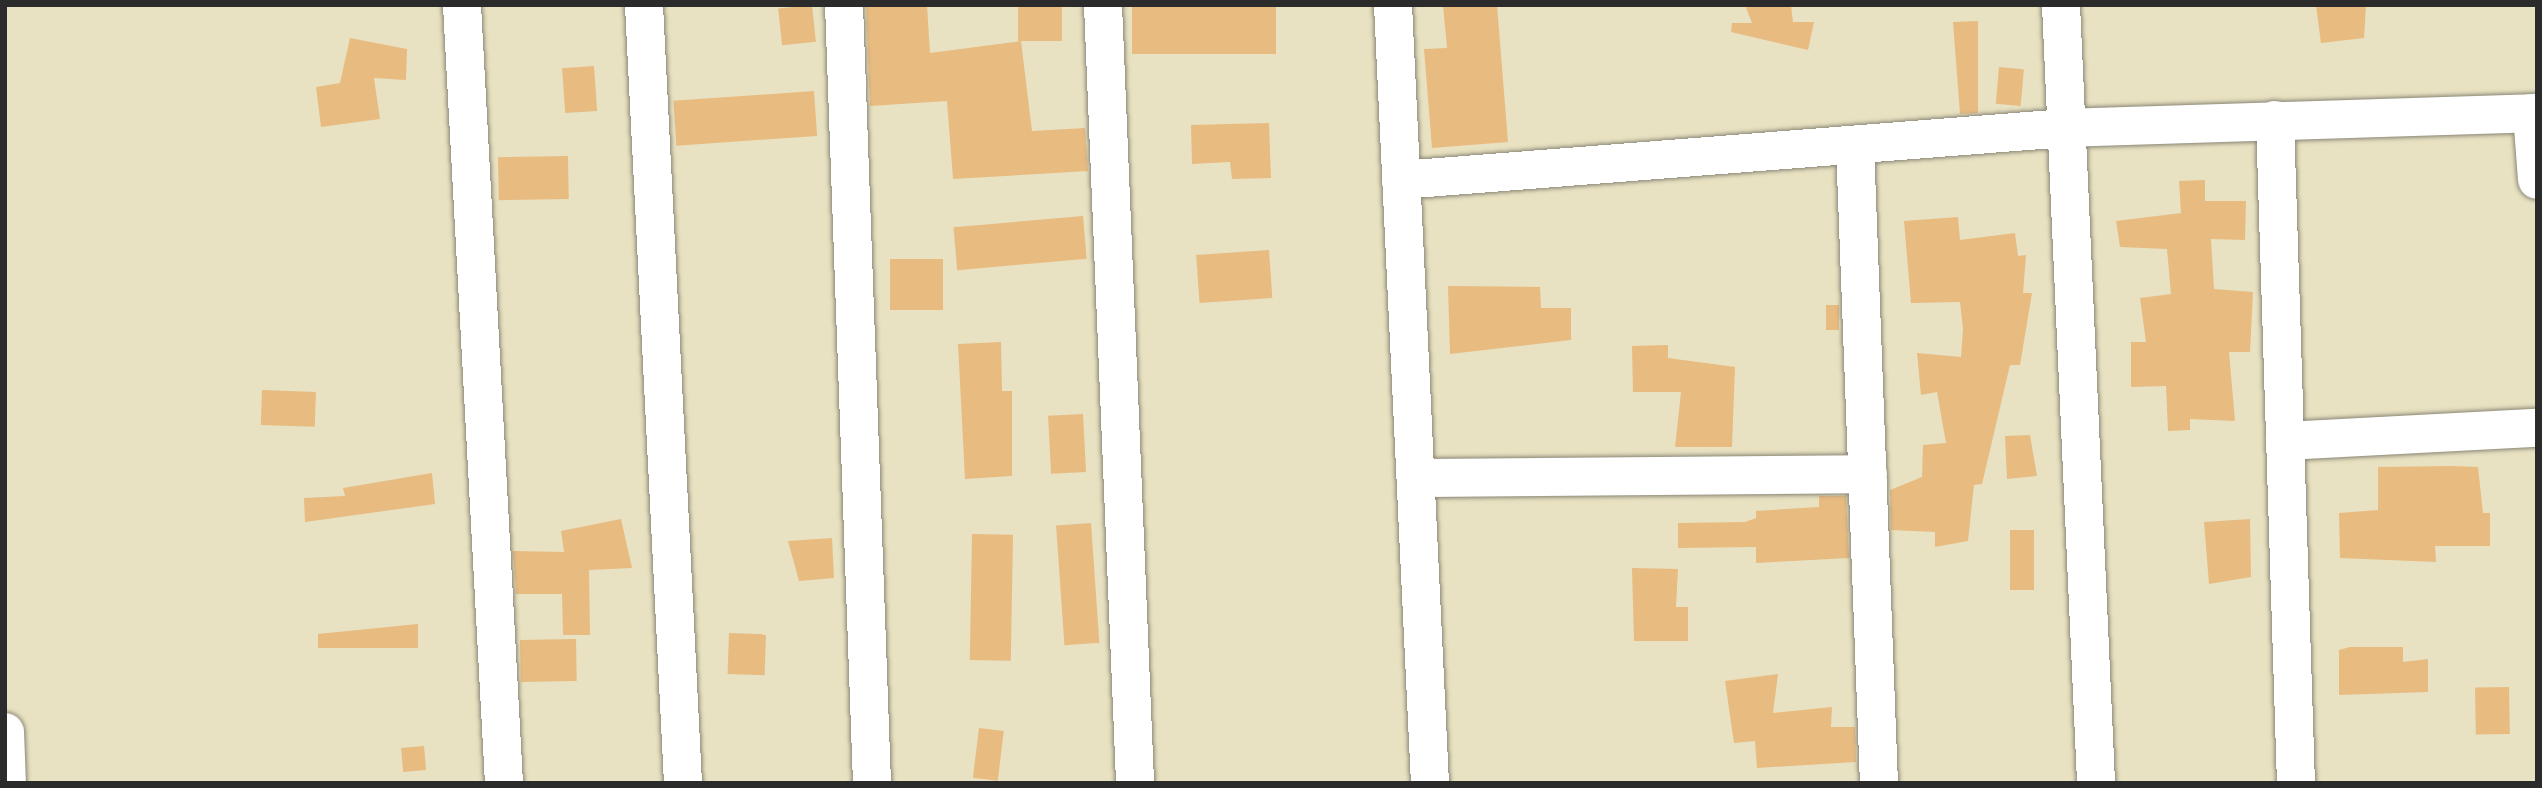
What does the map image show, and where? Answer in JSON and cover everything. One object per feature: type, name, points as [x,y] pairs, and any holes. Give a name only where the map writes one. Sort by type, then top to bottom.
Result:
[{"type":"street","points":[[462,5],[504,783]]},
{"type":"street","points":[[644,5],[683,783]]},
{"type":"street","points":[[844,5],[872,783]]},
{"type":"street","points":[[1102,5],[1135,783]]},
{"type":"street","points":[[1393,5],[1430,783]]},
{"type":"street","points":[[2061,5],[2096,783]]},
{"type":"street","points":[[1401,180],[2066,128],[2535,113],[2537,180]]},
{"type":"street","points":[[2275,120],[2296,783]]},
{"type":"street","points":[[1855,145],[1879,783]]},
{"type":"street","points":[[2285,442],[2537,428]]},
{"type":"street","points":[[1416,478],[1868,474]]},
{"type":"street","points":[[5,732],[7,783]]},
{"type":"building","points":[[812,5],[816,42],[782,45],[778,9]]},
{"type":"building","points":[[866,5],[927,5],[930,53],[1021,41],[1032,131],[1085,128],[1088,171],[953,179],[947,101],[870,106]]},
{"type":"building","points":[[1018,5],[1062,5],[1062,41],[1018,41]]},
{"type":"building","points":[[1132,5],[1276,5],[1276,54],[1132,54]]},
{"type":"building","points":[[1443,5],[1497,5],[1508,142],[1432,148],[1424,49],[1447,48]]},
{"type":"building","points":[[1745,5],[1791,5],[1793,22],[1814,22],[1808,50],[1731,32],[1732,23],[1752,23]]},
{"type":"building","points":[[2316,5],[2366,5],[2364,38],[2321,43]]},
{"type":"building","points":[[1978,21],[1978,113],[1960,114],[1953,22]]},
{"type":"building","points":[[350,38],[407,49],[406,80],[374,78],[380,119],[321,127],[316,87],[340,83]]},
{"type":"building","points":[[594,66],[597,111],[565,113],[562,68]]},
{"type":"building","points":[[1999,67],[2024,69],[2021,106],[1996,104]]},
{"type":"building","points":[[814,91],[817,136],[676,146],[673,101]]},
{"type":"building","points":[[1269,123],[1271,178],[1232,179],[1230,162],[1192,164],[1191,125]]},
{"type":"building","points":[[568,156],[569,199],[499,200],[498,157]]},
{"type":"building","points":[[2205,180],[2205,201],[2246,201],[2245,240],[2211,239],[2214,289],[2253,292],[2250,352],[2229,352],[2235,421],[2190,419],[2190,430],[2168,431],[2166,386],[2131,387],[2131,342],[2146,342],[2140,298],[2171,294],[2167,249],[2120,247],[2116,221],[2181,213],[2179,181]]},
{"type":"building","points":[[1083,216],[1087,259],[957,270],[953,227]]},
{"type":"building","points":[[1958,217],[1960,240],[2015,233],[2018,256],[2026,255],[2023,293],[2032,293],[2020,365],[2010,365],[1982,484],[1974,485],[1968,541],[1935,547],[1935,532],[1891,530],[1890,490],[1922,477],[1923,445],[1946,443],[1937,392],[1921,395],[1917,353],[1961,357],[1963,329],[1960,302],[1911,303],[1904,221]]},
{"type":"building","points":[[1269,250],[1272,298],[1200,303],[1196,255]]},
{"type":"building","points":[[890,259],[943,259],[943,310],[890,310]]},
{"type":"building","points":[[1448,286],[1540,287],[1541,308],[1571,308],[1571,340],[1450,354]]},
{"type":"building","points":[[1826,305],[1839,305],[1839,330],[1826,330]]},
{"type":"building","points":[[1001,342],[1002,391],[1012,391],[1012,476],[965,479],[958,344]]},
{"type":"building","points":[[1668,345],[1668,358],[1735,367],[1732,447],[1675,447],[1681,392],[1633,392],[1632,346]]},
{"type":"building","points":[[262,390],[316,392],[315,427],[261,425]]},
{"type":"building","points":[[1083,414],[1086,472],[1051,474],[1048,416]]},
{"type":"building","points":[[2030,435],[2037,476],[2007,479],[2005,436]]},
{"type":"building","points":[[2378,467],[2478,467],[2483,513],[2490,513],[2490,546],[2435,546],[2436,562],[2340,558],[2339,513],[2378,510]]},
{"type":"building","points":[[432,473],[435,504],[305,522],[304,498],[345,496],[343,488]]},
{"type":"building","points":[[1819,496],[1846,496],[1849,558],[1756,563],[1756,547],[1678,548],[1678,523],[1745,522],[1756,518],[1756,511],[1819,507]]},
{"type":"building","points":[[621,519],[632,568],[589,570],[590,635],[563,635],[562,594],[516,594],[513,551],[564,552],[561,531]]},
{"type":"building","points":[[2250,519],[2251,577],[2209,584],[2204,522]]},
{"type":"building","points":[[1091,523],[1099,643],[1064,645],[1056,525]]},
{"type":"building","points":[[2010,530],[2034,530],[2034,590],[2010,590]]},
{"type":"building","points":[[972,534],[1013,535],[1011,661],[970,660]]},
{"type":"building","points":[[832,538],[834,578],[799,581],[788,541]]},
{"type":"building","points":[[1632,568],[1678,569],[1676,607],[1688,607],[1688,641],[1634,641]]},
{"type":"building","points":[[418,624],[418,648],[318,648],[318,634]]},
{"type":"building","points":[[729,633],[766,634],[765,675],[728,674]]},
{"type":"building","points":[[576,639],[577,681],[521,682],[520,640]]},
{"type":"building","points":[[2350,647],[2403,647],[2403,662],[2428,659],[2428,692],[2339,695],[2339,650]]},
{"type":"building","points":[[1778,674],[1773,713],[1832,707],[1831,727],[1855,727],[1856,762],[1757,768],[1755,741],[1734,743],[1725,681]]},
{"type":"building","points":[[2509,687],[2510,734],[2476,735],[2475,688]]},
{"type":"building","points":[[979,728],[1004,731],[998,781],[973,778]]},
{"type":"building","points":[[424,746],[426,770],[403,772],[401,748]]}]
